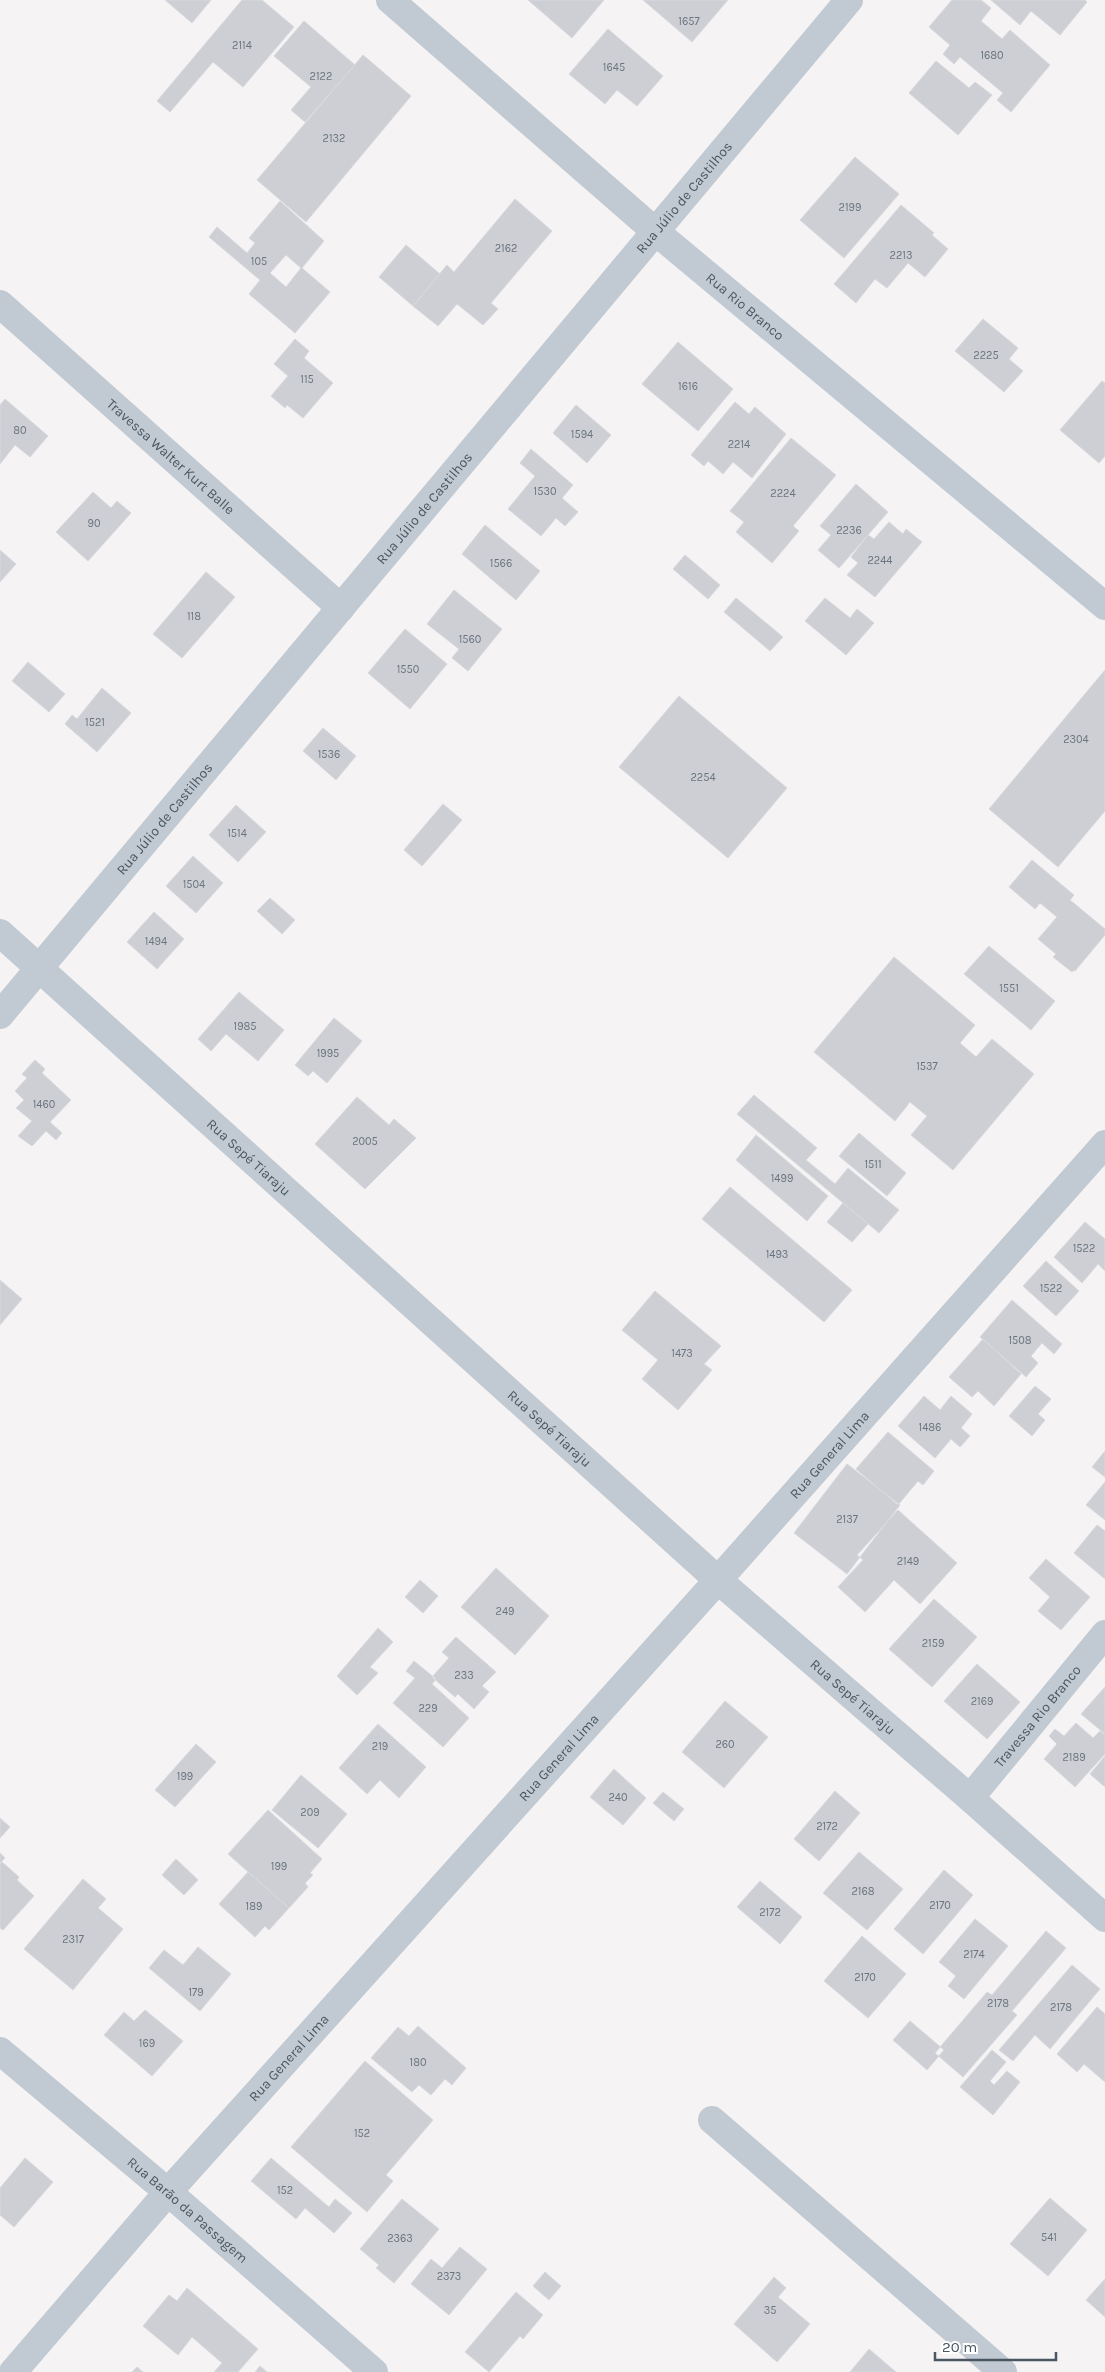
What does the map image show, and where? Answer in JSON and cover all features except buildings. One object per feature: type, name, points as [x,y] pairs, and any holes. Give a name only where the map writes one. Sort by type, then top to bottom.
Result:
[{"type":"street","name":"Rua Rio Branco","points":[[390,0],[656,232],[1105,606]]},
{"type":"street","name":"Rua Júlio de Castilhos","points":[[0,1015],[849,0]]},
{"type":"street","name":"Travessa Walter Kurt Balle","points":[[0,304],[342,608]]},
{"type":"street","name":"Rua Sepé Tiaraju","points":[[0,933],[718,1580],[970,1798],[1105,1918]]},
{"type":"street","name":"Rua General Lima","points":[[13,2372],[168,2192],[718,1580],[1105,1144]]},
{"type":"street","name":"Travessa Rio Branco","points":[[970,1798],[1105,1634]]},
{"type":"street","name":"Rua Barão da Passagem","points":[[0,2051],[168,2192],[374,2372]]},
{"type":"street","points":[[712,2120],[1003,2372]]}]
